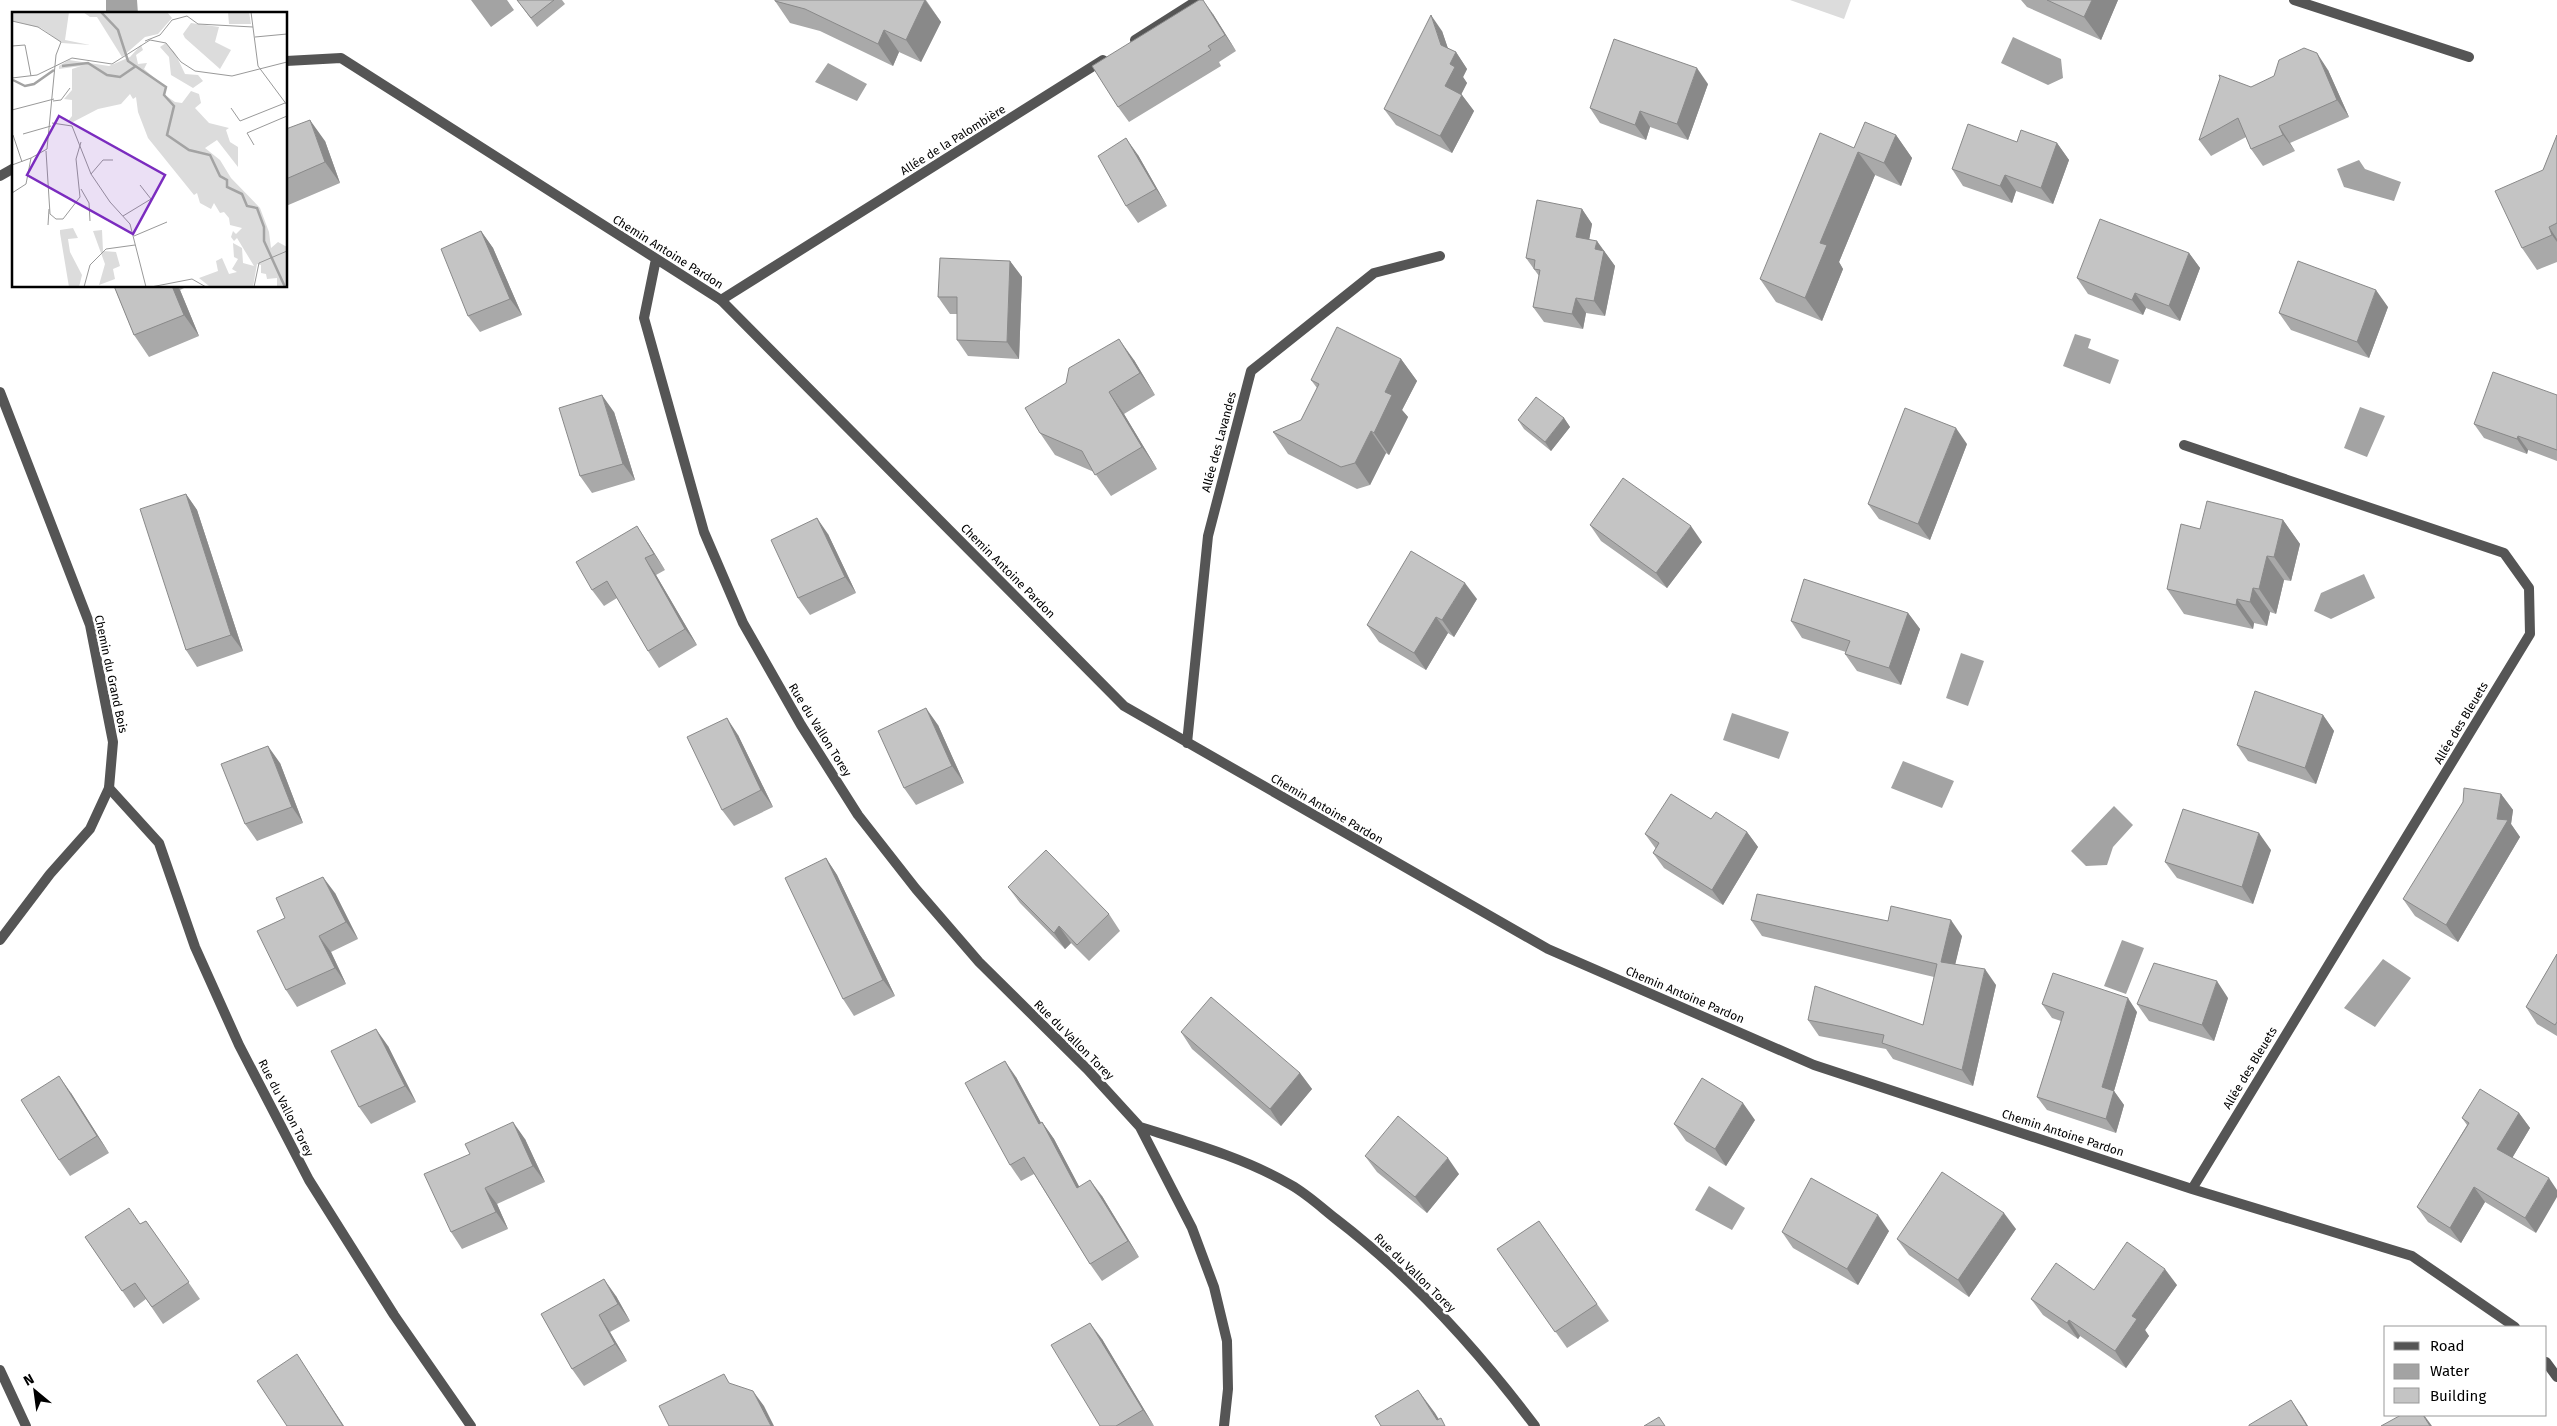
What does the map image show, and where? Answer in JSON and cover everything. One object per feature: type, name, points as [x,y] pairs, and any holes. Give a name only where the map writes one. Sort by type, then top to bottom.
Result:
[{"type":"street","name":"Allée de la Palombière","points":[[721,300],[1198,0]]},
{"type":"street","points":[[2294,0],[2469,58]]},
{"type":"street","name":"Chemin Antoine Pardon","points":[[288,61],[341,58],[721,300],[1124,706],[1548,949],[1814,1065],[2192,1189],[2412,1256],[2514,1326]]},
{"type":"street","points":[[0,176],[12,169]]},
{"type":"street","name":"Allée des Lavandes","points":[[1187,743],[1208,536],[1251,371],[1374,273],[1440,256]]},
{"type":"street","name":"Rue du Vallon Torey","points":[[656,259],[644,318],[704,532],[743,623],[801,726],[858,815],[916,889],[979,962],[1087,1069],[1140,1126],[1192,1228],[1214,1287],[1227,1341],[1228,1390],[1224,1426]]},
{"type":"street","name":"Chemin du Grand Bois","points":[[0,392],[90,625],[113,742],[109,788],[90,829],[50,874],[0,940]]},
{"type":"street","name":"Allée des Bleuets","points":[[2184,445],[2504,553],[2529,588],[2530,634],[2192,1189]]},
{"type":"street","name":"Rue du Vallon Torey","points":[[109,788],[159,843],[195,947],[239,1045],[309,1180],[394,1315],[471,1426]]},
{"type":"street","name":"Rue du Vallon Torey","points":[[1140,1126],[1216,1150],[1292,1185],[1374,1249],[1435,1307],[1499,1378],[1534,1426]]},
{"type":"street","points":[[2547,1363],[2557,1377]]},
{"type":"street","points":[[0,1370],[26,1426]]},
{"type":"shaded area","points":[[1790,0],[1851,0],[1844,19]]},
{"type":"water","points":[[106,0],[137,0],[138,12],[106,12]]},
{"type":"water","points":[[471,0],[507,0],[514,10],[491,27]]},
{"type":"water","points":[[2013,37],[2061,59],[2063,78],[2048,85],[2001,63]]},
{"type":"water","points":[[828,63],[867,84],[857,101],[815,82]]},
{"type":"water","points":[[2359,160],[2365,169],[2401,182],[2394,201],[2344,187],[2337,169]]},
{"type":"water","points":[[2075,334],[2091,339],[2088,348],[2119,360],[2110,384],[2063,366]]},
{"type":"water","points":[[2360,407],[2385,416],[2367,457],[2344,448]]},
{"type":"water","points":[[2364,574],[2375,598],[2331,619],[2314,611],[2321,593]]},
{"type":"water","points":[[1961,653],[1984,661],[1968,706],[1946,698]]},
{"type":"water","points":[[1732,713],[1789,732],[1779,759],[1723,740]]},
{"type":"water","points":[[1903,761],[1954,781],[1942,808],[1891,788]]},
{"type":"water","points":[[2114,806],[2133,825],[2113,847],[2107,865],[2086,866],[2071,851]]},
{"type":"water","points":[[2122,940],[2144,948],[2126,994],[2104,986]]},
{"type":"water","points":[[2383,959],[2411,978],[2375,1027],[2344,1008]]},
{"type":"water","points":[[1709,1186],[1745,1208],[1732,1230],[1695,1210]]},
{"type":"building","points":[[517,0],[554,0],[531,18]]},
{"type":"building","points":[[775,0],[925,0],[906,40],[884,30],[878,44],[805,9]]},
{"type":"building","points":[[1199,0],[1203,0],[1225,35],[1208,46],[1211,50],[1118,107],[1092,66]]},
{"type":"building","points":[[2047,0],[2092,0],[2084,17]]},
{"type":"building","points":[[1431,15],[1441,45],[1456,52],[1450,64],[1455,67],[1445,86],[1462,95],[1440,136],[1384,109]]},
{"type":"building","points":[[1614,39],[1697,68],[1677,124],[1640,111],[1635,125],[1590,108]]},
{"type":"building","points":[[2304,48],[2317,53],[2337,100],[2279,126],[2283,135],[2251,149],[2238,118],[2199,140],[2220,78],[2219,75],[2251,87],[2274,76],[2279,60]]},
{"type":"building","points":[[310,120],[325,162],[288,178],[288,128]]},
{"type":"building","points":[[1865,122],[1896,135],[1884,163],[1858,152],[1820,243],[1827,245],[1805,298],[1760,279],[1820,133],[1854,148]]},
{"type":"building","points":[[1968,124],[2017,142],[2021,130],[2057,143],[2041,188],[2005,175],[2000,186],[1952,169]]},
{"type":"building","points":[[2557,135],[2557,223],[2549,227],[2552,235],[2522,248],[2495,191],[2543,170]]},
{"type":"building","points":[[1126,138],[1156,189],[1126,206],[1098,156]]},
{"type":"building","points":[[1537,200],[1582,209],[1576,237],[1597,241],[1595,249],[1604,251],[1594,301],[1576,298],[1572,314],[1533,307],[1540,270],[1534,269],[1535,260],[1526,258]]},
{"type":"building","points":[[2100,219],[2189,253],[2169,306],[2135,293],[2132,300],[2077,278]]},
{"type":"building","points":[[481,231],[510,299],[468,316],[441,249]]},
{"type":"building","points":[[940,258],[1010,261],[1007,342],[957,340],[957,297],[938,297]]},
{"type":"building","points":[[2298,261],[2376,290],[2357,342],[2279,313]]},
{"type":"building","points":[[115,288],[173,288],[184,315],[134,335]]},
{"type":"building","points":[[1337,327],[1401,359],[1385,392],[1392,395],[1374,433],[1371,431],[1355,463],[1341,467],[1273,432],[1301,420],[1319,384],[1311,380]]},
{"type":"building","points":[[1119,339],[1140,373],[1109,392],[1142,447],[1095,475],[1082,451],[1040,433],[1025,408],[1066,383],[1069,368]]},
{"type":"building","points":[[2493,372],[2557,395],[2557,450],[2518,436],[2517,439],[2474,424]]},
{"type":"building","points":[[602,395],[623,464],[580,476],[559,408]]},
{"type":"building","points":[[1536,397],[1564,418],[1545,442],[1518,420]]},
{"type":"building","points":[[1905,408],[1956,428],[1918,524],[1868,504]]},
{"type":"building","points":[[1623,478],[1691,526],[1656,573],[1590,525]]},
{"type":"building","points":[[186,494],[231,635],[186,650],[140,509]]},
{"type":"building","points":[[2207,501],[2283,520],[2274,557],[2267,556],[2259,589],[2253,588],[2250,602],[2237,599],[2236,605],[2167,589],[2181,524],[2200,529]]},
{"type":"building","points":[[817,518],[845,577],[798,598],[771,540]]},
{"type":"building","points":[[637,526],[654,554],[645,558],[685,629],[648,651],[607,581],[592,590],[576,562]]},
{"type":"building","points":[[1411,551],[1465,583],[1442,620],[1436,617],[1414,653],[1367,625]]},
{"type":"building","points":[[1804,579],[1908,613],[1889,668],[1845,654],[1850,641],[1791,621]]},
{"type":"building","points":[[2255,691],[2323,715],[2305,768],[2237,745]]},
{"type":"building","points":[[926,708],[952,766],[904,788],[878,731]]},
{"type":"building","points":[[727,718],[761,790],[722,810],[687,737]]},
{"type":"building","points":[[268,746],[292,807],[245,824],[221,764]]},
{"type":"building","points":[[2464,788],[2501,794],[2497,819],[2508,820],[2446,925],[2403,899],[2463,802]]},
{"type":"building","points":[[1671,794],[1711,819],[1716,812],[1747,832],[1712,890],[1653,853],[1659,843],[1645,834]]},
{"type":"building","points":[[2183,809],[2259,833],[2242,887],[2165,862]]},
{"type":"building","points":[[1046,850],[1109,914],[1077,945],[1059,926],[1054,933],[1008,887]]},
{"type":"building","points":[[826,858],[883,980],[843,999],[785,878]]},
{"type":"building","points":[[323,877],[346,922],[319,936],[335,968],[286,990],[257,931],[285,918],[276,898]]},
{"type":"building","points":[[1757,894],[1888,921],[1891,906],[1951,920],[1941,962],[1985,969],[1962,1070],[1882,1043],[1884,1035],[1808,1020],[1815,986],[1923,1025],[1937,964],[1751,920]]},
{"type":"building","points":[[2557,954],[2557,1022],[2555,1025],[2526,1007]]},
{"type":"building","points":[[2154,963],[2217,981],[2202,1025],[2137,1004]]},
{"type":"building","points":[[2053,973],[2128,998],[2102,1087],[2114,1091],[2106,1119],[2037,1097],[2064,1012],[2042,1004]]},
{"type":"building","points":[[1211,997],[1300,1073],[1270,1109],[1181,1032]]},
{"type":"building","points":[[376,1029],[405,1086],[359,1107],[331,1051]]},
{"type":"building","points":[[1005,1061],[1039,1124],[1042,1122],[1077,1188],[1090,1180],[1128,1241],[1090,1264],[1024,1157],[1010,1165],[965,1083]]},
{"type":"building","points":[[59,1076],[97,1136],[59,1160],[21,1100]]},
{"type":"building","points":[[1702,1078],[1743,1103],[1715,1149],[1674,1124]]},
{"type":"building","points":[[2480,1089],[2519,1113],[2497,1149],[2549,1178],[2525,1218],[2474,1187],[2450,1228],[2417,1207],[2469,1123],[2462,1118]]},
{"type":"building","points":[[1398,1116],[1448,1158],[1415,1197],[1365,1156]]},
{"type":"building","points":[[513,1122],[533,1166],[485,1188],[496,1212],[451,1232],[424,1174],[470,1154],[465,1144]]},
{"type":"building","points":[[1942,1172],[2004,1213],[1958,1280],[1897,1239]]},
{"type":"building","points":[[1811,1178],[1878,1215],[1847,1269],[1782,1232]]},
{"type":"building","points":[[129,1208],[140,1224],[146,1221],[189,1282],[152,1307],[135,1283],[122,1291],[85,1237]]},
{"type":"building","points":[[1539,1221],[1597,1304],[1555,1332],[1497,1249]]},
{"type":"building","points":[[2127,1242],[2165,1269],[2132,1316],[2137,1319],[2115,1351],[2069,1320],[2067,1323],[2031,1299],[2056,1263],[2094,1290]]},
{"type":"building","points":[[604,1279],[618,1304],[599,1315],[615,1344],[572,1369],[541,1314]]},
{"type":"building","points":[[1090,1323],[1143,1410],[1116,1426],[1100,1426],[1051,1345]]},
{"type":"building","points":[[297,1354],[343,1426],[287,1426],[257,1381]]},
{"type":"building","points":[[724,1374],[729,1383],[753,1391],[771,1426],[669,1426],[659,1406]]},
{"type":"building","points":[[1418,1390],[1437,1420],[1441,1418],[1445,1426],[1381,1426],[1375,1416]]},
{"type":"building","points":[[2291,1400],[2307,1426],[2249,1426],[2249,1425]]},
{"type":"building","points":[[2399,1416],[2424,1416],[2430,1426],[2381,1426]]},
{"type":"building","points":[[1659,1417],[1665,1426],[1644,1426]]}]
